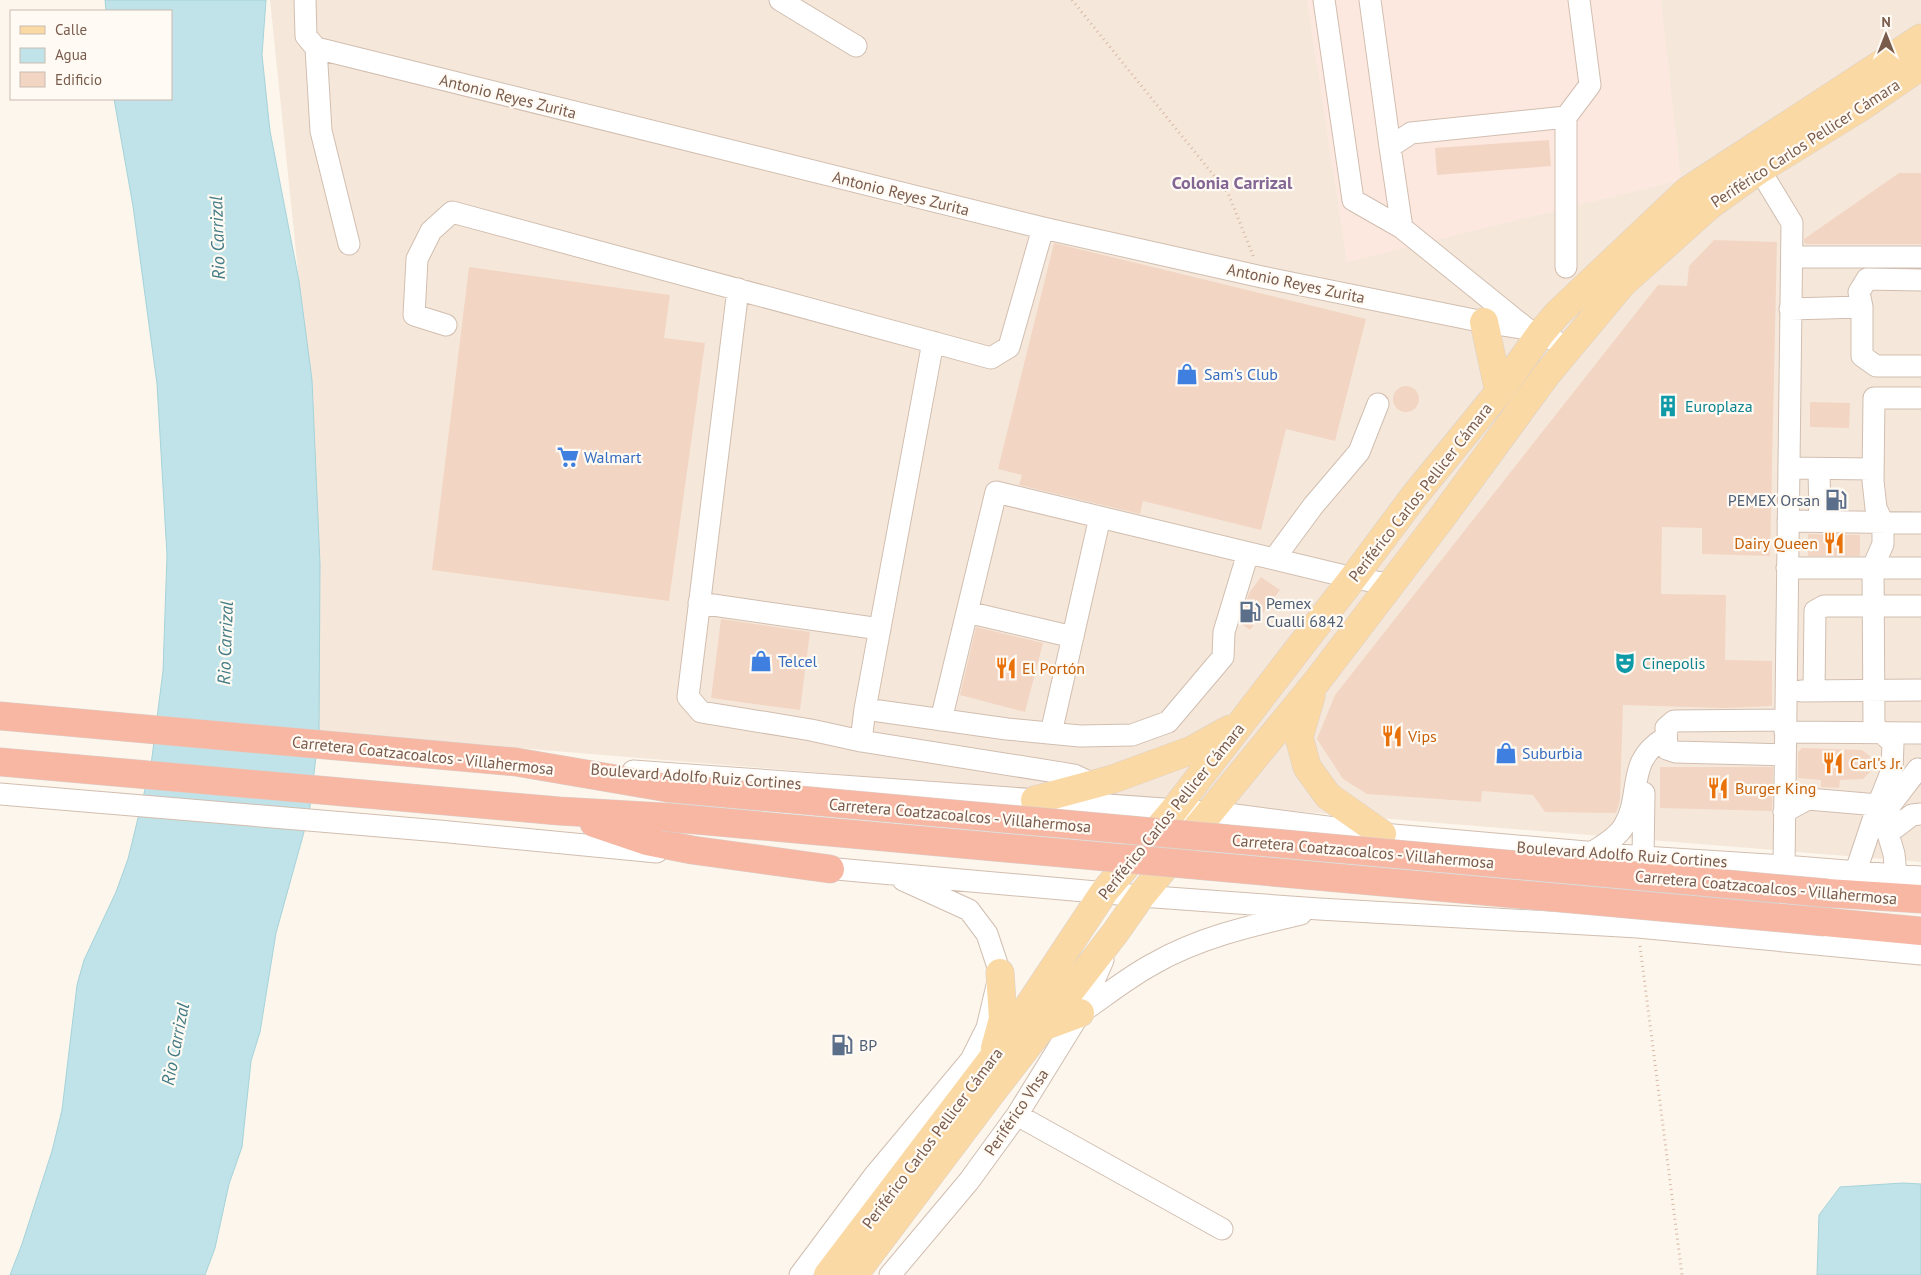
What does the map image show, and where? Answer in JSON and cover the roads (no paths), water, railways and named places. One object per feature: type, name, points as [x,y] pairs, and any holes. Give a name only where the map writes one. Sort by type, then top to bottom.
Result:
[{"type":"highway","name":"Carretera Coatzacoalcos - Villahermosa","points":[[3,716],[516,762],[668,788],[1828,893],[1921,899]]},
{"type":"highway","name":"Carretera Coatzacoalcos - Villahermosa","points":[[7,763],[425,800],[663,818],[1921,931]]},
{"type":"highway","points":[[559,811],[646,841],[692,850],[830,869]]},
{"type":"main road","name":"Periférico Carlos Pellicer Cámara","points":[[854,1275],[1115,933],[1141,896],[1314,685],[1440,520],[1547,374],[1623,283],[1709,206],[1754,160],[1921,38]]},
{"type":"main road","name":"Periférico Carlos Pellicer Cámara","points":[[828,1275],[992,1059],[1104,892],[1174,810],[1415,495],[1499,392],[1534,331],[1557,314],[1687,192],[1861,107],[1921,66]]},
{"type":"main road","points":[[1484,322],[1499,392]]},
{"type":"main road","points":[[1314,685],[1299,737],[1307,767],[1328,796],[1382,834]]},
{"type":"main road","points":[[1036,800],[1112,779],[1192,750],[1242,722]]},
{"type":"main road","points":[[992,1059],[1003,1019],[1000,973]]},
{"type":"main road","points":[[1042,1027],[1080,1013]]},
{"type":"street","points":[[305,0],[306,36],[316,48],[321,131],[349,244]]},
{"type":"street","points":[[780,0],[856,46]]},
{"type":"street","points":[[1324,0],[1352,200],[1402,228],[1534,331],[1568,348]]},
{"type":"street","points":[[1370,0],[1402,228]]},
{"type":"street","points":[[1566,267],[1566,118],[1590,85],[1579,0]]},
{"type":"street","name":"Antonio Reyes Zurita","points":[[316,48],[1043,228],[1262,277],[1534,331]]},
{"type":"street","points":[[1390,147],[1411,133],[1566,118]]},
{"type":"street","points":[[1754,160],[1792,223],[1784,866]]},
{"type":"street","points":[[446,325],[414,315],[417,259],[431,232],[452,212],[991,358],[1009,347],[1043,228]]},
{"type":"street","points":[[1792,257],[1921,256]]},
{"type":"street","points":[[1921,280],[1867,279],[1860,292],[1862,307],[1862,356],[1876,366],[1921,366]]},
{"type":"street","points":[[738,289],[688,697],[700,712],[811,730],[860,741],[1074,775],[1093,784]]},
{"type":"street","points":[[1790,309],[1862,307]]},
{"type":"street","points":[[860,741],[933,342]]},
{"type":"street","points":[[1856,872],[1878,805],[1892,770],[1893,743],[1874,726],[1873,567],[1883,544],[1882,522],[1876,508],[1873,469],[1874,398],[1921,398]]},
{"type":"street","points":[[1274,559],[1313,506],[1359,452],[1378,404]]},
{"type":"street","points":[[1789,468],[1873,469]]},
{"type":"street","points":[[1818,469],[1820,522]]},
{"type":"street","points":[[941,720],[996,492],[1353,578],[1390,584]]},
{"type":"street","points":[[1051,733],[1100,517]]},
{"type":"street","points":[[1788,521],[1921,523]]},
{"type":"street","points":[[865,709],[1007,729],[1080,736],[1132,735],[1168,722],[1223,657],[1224,632],[1248,553]]},
{"type":"street","points":[[1787,568],[1921,568]]},
{"type":"street","points":[[700,603],[880,629]]},
{"type":"street","points":[[1814,690],[1815,611],[1824,606],[1921,606]]},
{"type":"street","points":[[967,612],[1073,637]]},
{"type":"street","points":[[1786,691],[1921,690]]},
{"type":"street","points":[[1785,755],[1676,752],[1668,749],[1665,738],[1666,728],[1674,721],[1883,733],[1921,733]]},
{"type":"street","points":[[1591,852],[1609,841],[1623,828],[1630,813],[1636,778],[1645,755],[1653,745],[1665,738]]},
{"type":"street","points":[[1643,857],[1645,755]]},
{"type":"street","name":"Boulevard Adolfo Ruiz Cortines","points":[[516,762],[1174,810],[1382,834],[1643,857],[1921,877]]},
{"type":"street","points":[[1892,765],[1920,769]]},
{"type":"street","points":[[1896,875],[1894,854],[1885,823],[1891,804],[1920,769]]},
{"type":"street","points":[[0,794],[438,831],[830,869],[1141,896],[1319,909],[1638,927],[1921,954]]},
{"type":"street","points":[[1784,812],[1808,799],[1878,805]]},
{"type":"street","points":[[1888,833],[1912,815],[1921,814]]},
{"type":"street","points":[[800,1275],[874,1176],[971,1060],[987,1028],[1000,973],[987,934],[969,910],[890,874]]},
{"type":"street","points":[[1080,1013],[1153,964],[1199,942],[1244,928],[1319,909]]},
{"type":"street","name":"Periférico Vhsa","points":[[890,1275],[969,1181],[1016,1115],[1080,1013],[1115,933]]},
{"type":"street","points":[[1016,1115],[1222,1228]]},
{"type":"water","name":"Rio Carrizal","points":[[105,0],[266,0],[262,55],[270,131],[299,281],[312,380],[320,564],[319,732],[309,814],[276,933],[260,1032],[251,1061],[242,1147],[229,1184],[215,1248],[205,1275],[10,1275],[52,1151],[62,1110],[77,985],[84,960],[116,892],[128,859],[151,765],[163,671],[167,555],[157,384],[133,206],[114,100],[172,100],[172,10],[106,10]]},
{"type":"water","points":[[1903,1183],[1921,1184],[1921,1275],[1817,1275],[1819,1215],[1840,1187]]},
{"type":"place","name":"Sam's Club","points":[[1187,374]]},
{"type":"place","name":"Europlaza","points":[[1668,406]]},
{"type":"place","name":"Walmart","points":[[568,457]]},
{"type":"place","name":"PEMEX Orsan","points":[[1836,500]]},
{"type":"place","name":"Dairy Queen","points":[[1834,543]]},
{"type":"place","name":"Pemex Cualli 6842","points":[[1250,612]]},
{"type":"place","name":"Telcel","points":[[761,661]]},
{"type":"place","name":"Cinepolis","points":[[1625,663]]},
{"type":"place","name":"El Portón","points":[[1006,668]]},
{"type":"place","name":"Vips","points":[[1392,736]]},
{"type":"place","name":"Suburbia","points":[[1506,753]]},
{"type":"place","name":"Carl's Jr.","points":[[1833,763]]},
{"type":"place","name":"Burger King","points":[[1718,788]]},
{"type":"place","name":"BP","points":[[842,1045]]},
{"type":"district","name":"Colonia Carrizal","points":[[1232,182]]}]
